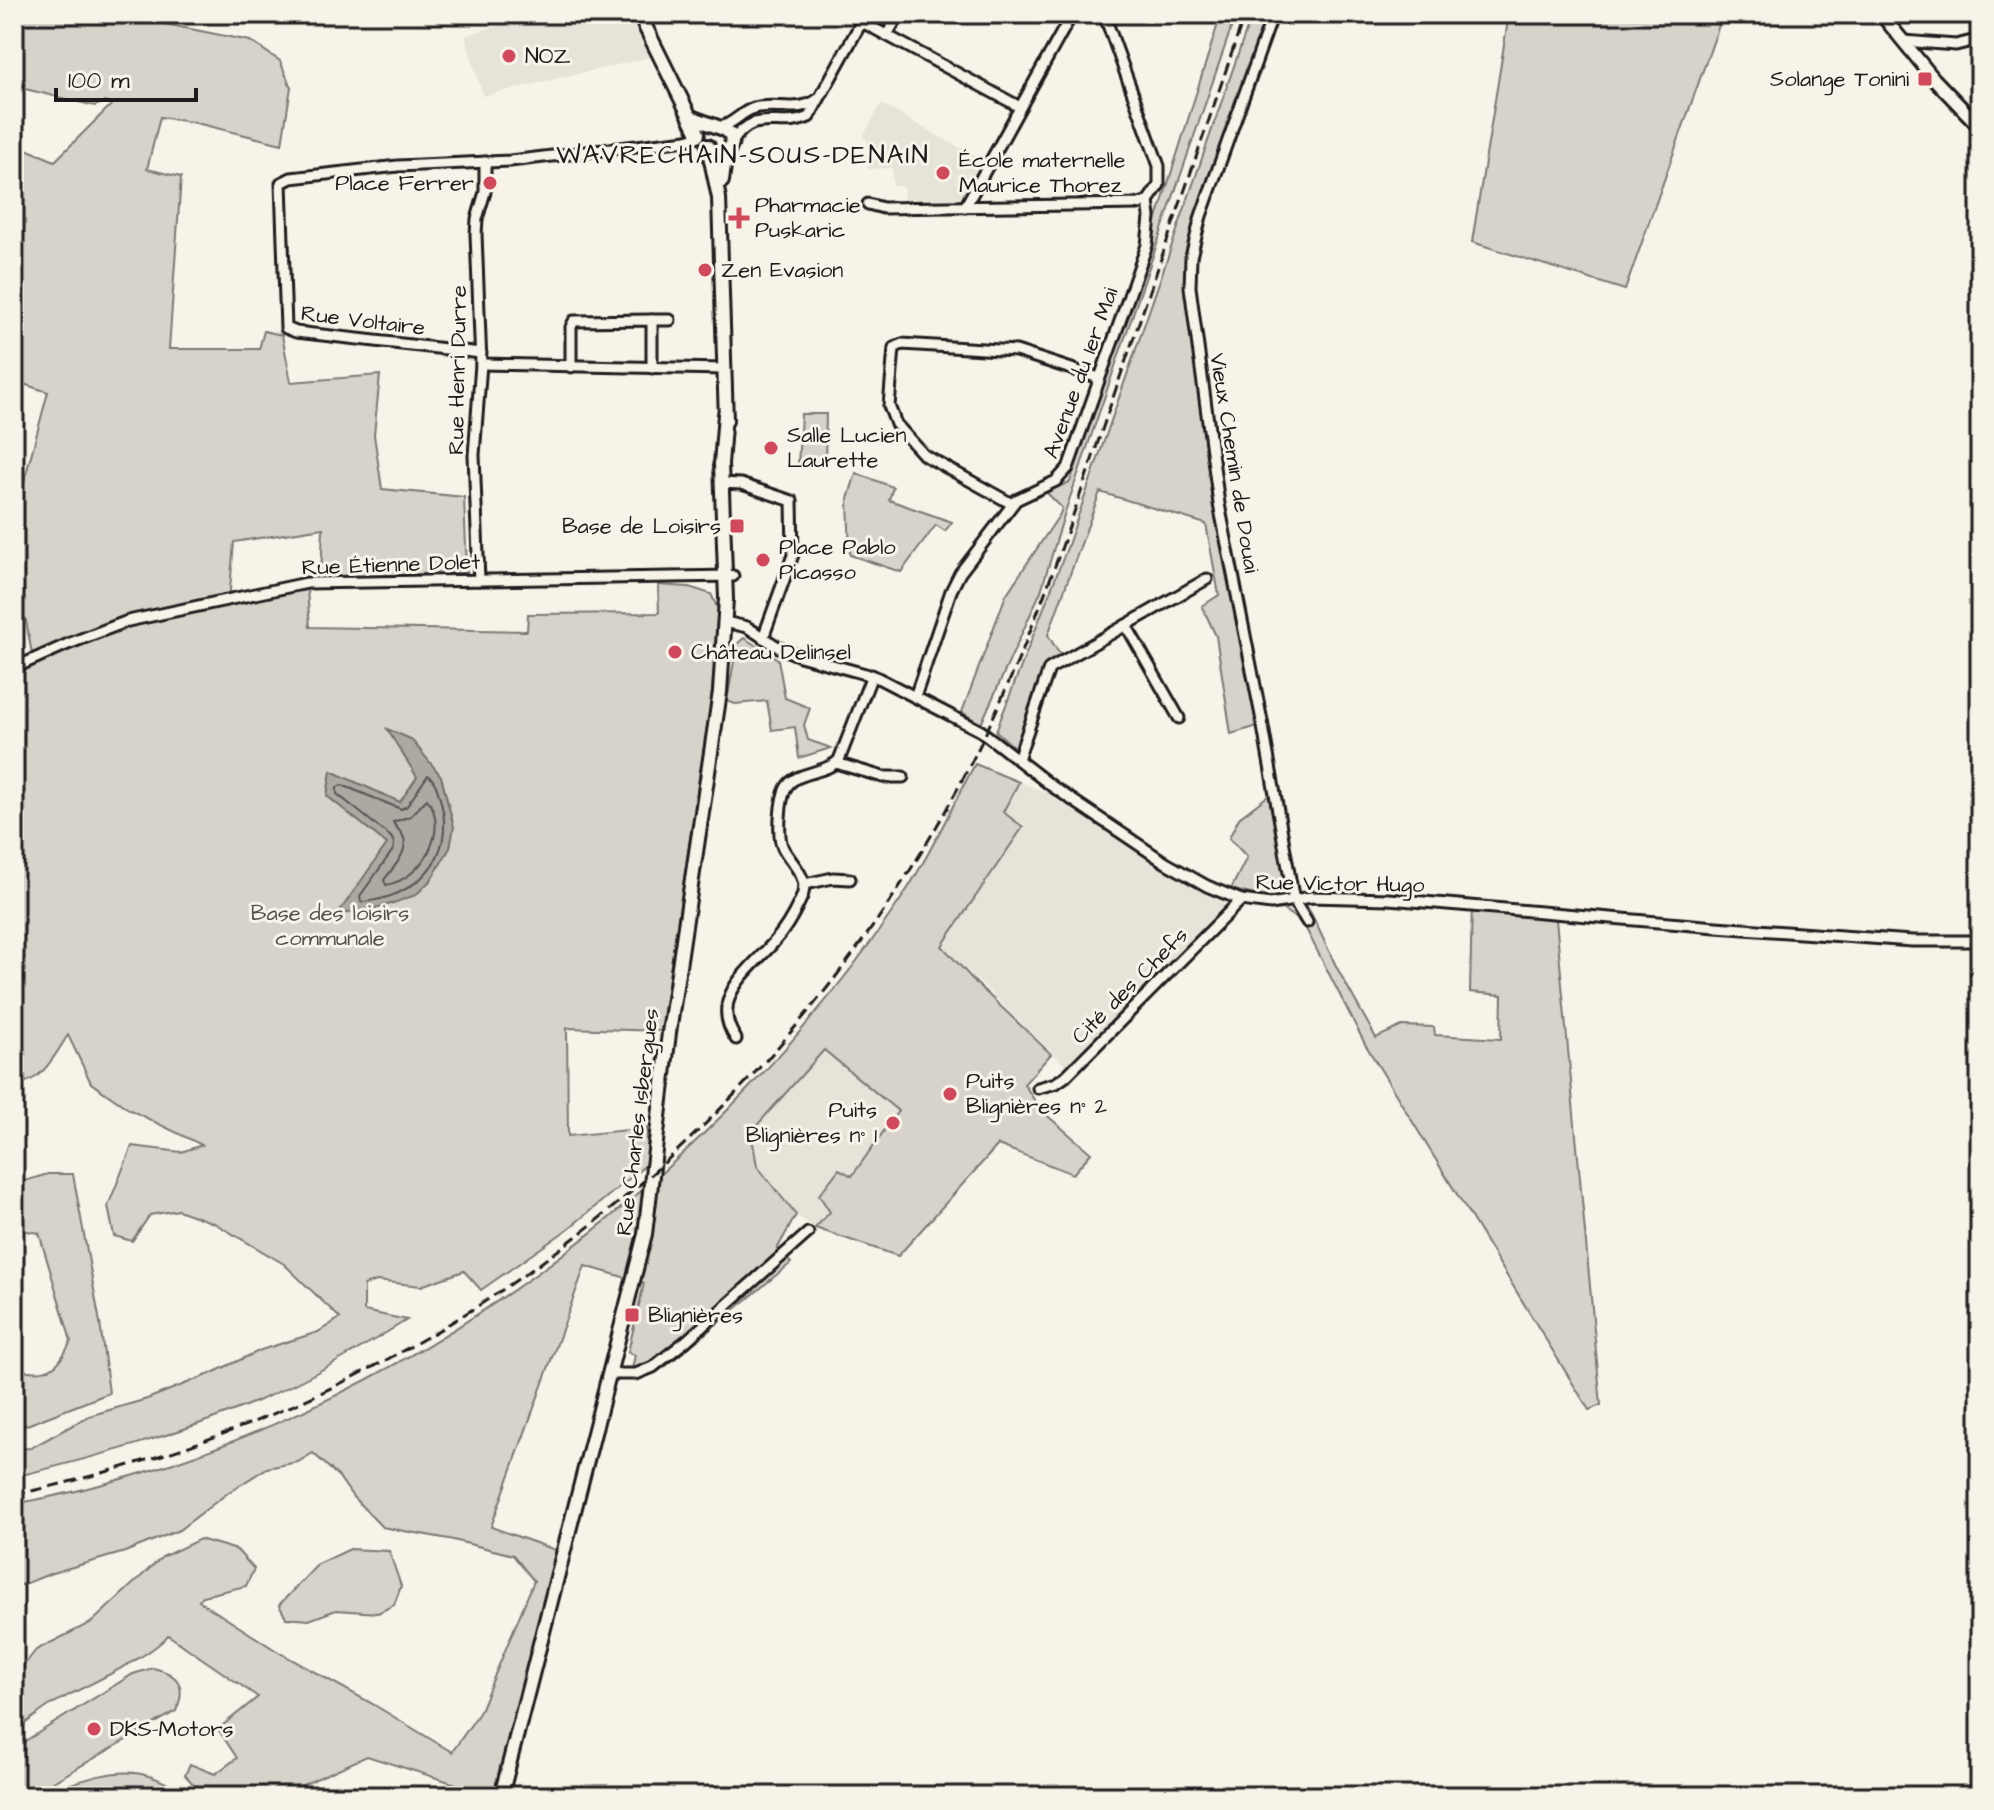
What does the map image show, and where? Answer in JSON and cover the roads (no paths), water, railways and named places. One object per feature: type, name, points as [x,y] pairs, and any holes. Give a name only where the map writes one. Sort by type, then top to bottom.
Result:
[{"type":"main road","name":"Rue Charles Isbergues","points":[[639,14],[691,117],[706,134],[719,198]]},
{"type":"main road","points":[[729,132],[730,146],[719,152],[706,134],[729,132]]},
{"type":"main road","name":"Rue Charles Isbergues","points":[[501,1796],[647,1225],[669,1033],[729,622],[730,576],[721,447],[725,414],[719,198],[730,146]]},
{"type":"street","points":[[887,35],[899,14]]},
{"type":"street","points":[[965,207],[1071,14]]},
{"type":"street","name":"Avenue du 1er Mai","points":[[915,697],[956,579],[1012,504],[1024,495],[1056,481],[1066,472],[1147,245],[1148,201],[1159,185],[1159,166],[1104,14]]},
{"type":"street","name":"Vieux Chemin de Douai","points":[[1273,14],[1201,216],[1191,257],[1190,280],[1219,504],[1294,901],[1307,922]]},
{"type":"street","points":[[1881,14],[1980,127]]},
{"type":"street","points":[[730,146],[740,131],[751,123],[806,119],[864,18],[887,35],[1020,107]]},
{"type":"street","points":[[1903,41],[1956,45],[1980,39]]},
{"type":"street","name":"Rue Voltaire","points":[[481,353],[296,332],[286,328],[281,183],[291,178],[466,162],[517,161],[690,140],[734,122],[752,109],[807,106],[820,97]]},
{"type":"street","name":"Rue Henri Durre","points":[[479,580],[474,455],[481,353],[476,234],[485,187],[485,162]]},
{"type":"street","points":[[868,204],[883,208],[1139,204],[1148,201]]},
{"type":"street","points":[[652,320],[652,368]]},
{"type":"street","points":[[571,367],[571,327],[574,321],[670,320]]},
{"type":"street","points":[[1012,504],[924,455],[896,424],[889,406],[894,348],[902,344],[1016,351],[1099,378]]},
{"type":"street","points":[[481,364],[724,369]]},
{"type":"street","points":[[725,483],[741,484],[789,498],[792,504],[793,555],[763,638]]},
{"type":"street","name":"Rue Étienne Dolet","points":[[14,668],[128,621],[281,587],[324,582],[730,576]]},
{"type":"street","points":[[1018,759],[1049,669],[1207,579]]},
{"type":"street","name":"Rue Victor Hugo","points":[[729,622],[747,627],[800,656],[872,675],[986,734],[1053,787],[1166,863],[1200,883],[1241,900],[1271,904],[1311,897],[1389,899],[1912,941],[1980,941]]},
{"type":"street","points":[[1126,625],[1179,718]]},
{"type":"street","points":[[836,763],[872,675]]},
{"type":"street","points":[[736,1039],[726,1020],[731,991],[781,933],[800,901],[805,884],[779,839],[784,792],[794,780],[836,763],[883,777],[903,777]]},
{"type":"street","points":[[805,884],[833,878],[850,879]]},
{"type":"street","name":"Cité des Chefs","points":[[1038,1088],[1056,1083],[1066,1076],[1241,900]]},
{"type":"street","points":[[611,1374],[636,1374],[653,1367],[808,1233]]},
{"type":"water","points":[[387,729],[411,739],[441,776],[454,827],[450,848],[431,880],[416,895],[385,906],[337,915],[387,844],[327,796],[331,771],[400,802],[417,777]]},
{"type":"railway","points":[[14,1495],[130,1465],[243,1426],[316,1395],[420,1341],[520,1278],[614,1206],[702,1127],[783,1041],[857,948],[922,850],[998,706],[1064,540],[1245,14]]},
{"type":"place","name":"NOZ","points":[[509,56]]},
{"type":"place","name":"Solange Tonini","points":[[1925,79]]},
{"type":"place","name":"École maternelle Maurice Thorez","points":[[943,173]]},
{"type":"place","name":"Place Ferrer","points":[[490,183]]},
{"type":"place","name":"Pharmacie Puskaric","points":[[739,218]]},
{"type":"place","name":"Zen Evasion","points":[[705,270]]},
{"type":"place","name":"Salle Lucien Laurette","points":[[771,448]]},
{"type":"place","name":"Base de Loisirs","points":[[737,526]]},
{"type":"place","name":"Place Pablo Picasso","points":[[763,560]]},
{"type":"place","name":"Château Delinsel","points":[[675,652]]},
{"type":"place","name":"Puits Blignières n° 2","points":[[950,1094]]},
{"type":"place","name":"Puits Blignières n° 1","points":[[893,1123]]},
{"type":"place","name":"Blignières","points":[[632,1315]]},
{"type":"place","name":"DKS-Motors","points":[[94,1729]]},
{"type":"district","name":"WAVRECHAIN-SOUS-DENAIN","points":[[743,155]]},
{"type":"park label","name":"Base des loisirs communale","points":[[330,926]]}]
